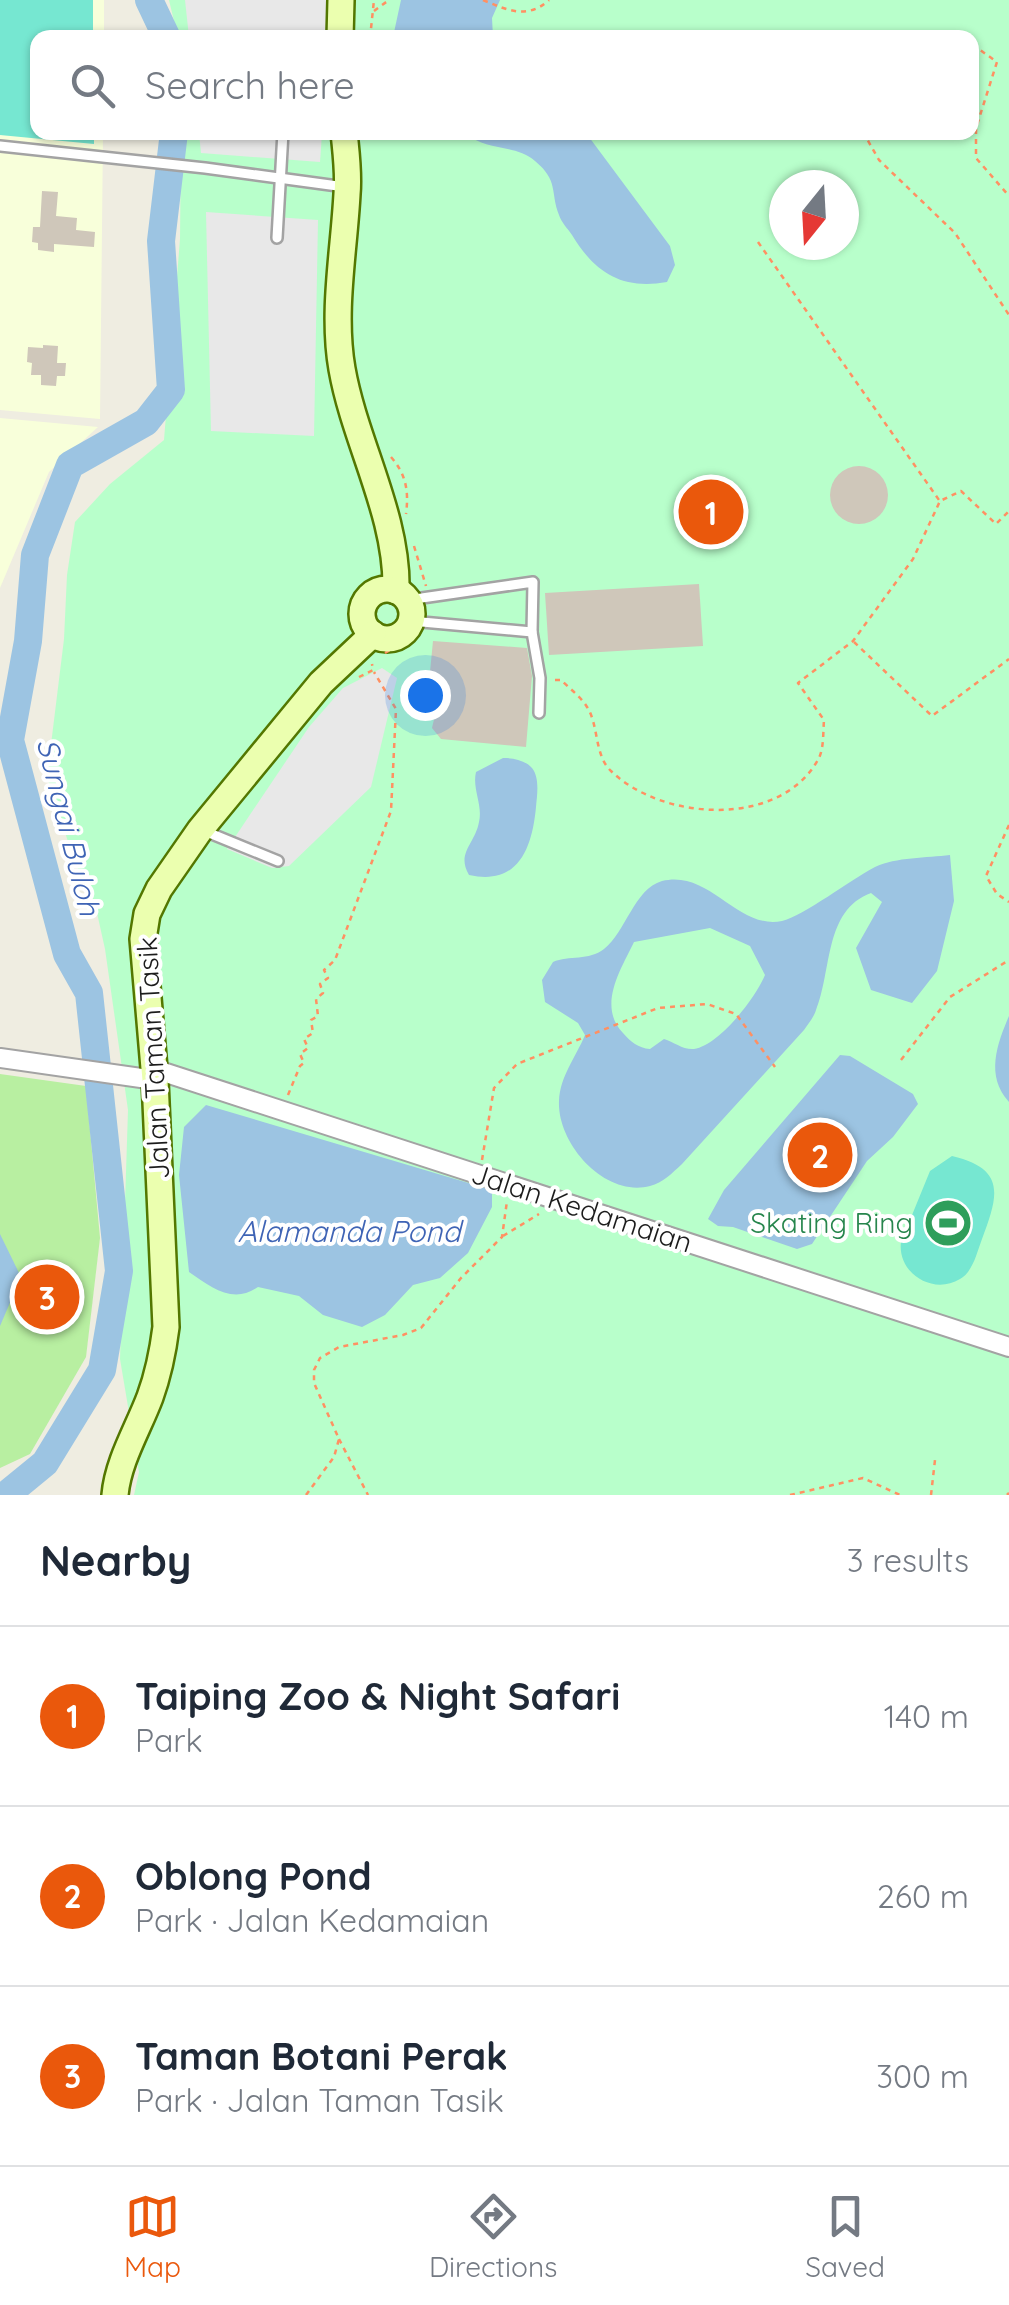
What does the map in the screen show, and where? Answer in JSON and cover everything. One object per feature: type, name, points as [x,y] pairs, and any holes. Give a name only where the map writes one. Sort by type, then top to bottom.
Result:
[{"type":"street","points":[[340,30],[341,0]]},
{"type":"street","points":[[345,140],[348,188],[338,325],[341,366],[397,564],[414,606]]},
{"type":"street","points":[[377,649],[362,614],[367,599],[380,590],[414,606]]},
{"type":"street","name":"Jalan Taman Tasik","points":[[115,1492],[151,1395],[166,1328],[155,1075],[142,939],[147,914],[200,830],[321,683],[388,639],[396,638],[414,606]]},
{"type":"street","name":"Jalan Kedamaian","points":[[0,1058],[129,1076],[155,1075],[282,1110],[1009,1347]]},
{"type":"lane","points":[[277,238],[283,140]]},
{"type":"lane","points":[[0,146],[133,159],[348,188]]},
{"type":"lane","points":[[414,606],[533,582],[532,632],[540,678],[539,714]]},
{"type":"lane","points":[[414,606],[532,632]]},
{"type":"lane","points":[[200,830],[278,862]]},
{"type":"path","points":[[371,30],[374,0]]},
{"type":"path","points":[[372,12],[389,0]]},
{"type":"path","points":[[483,0],[506,10],[532,12],[549,0]]},
{"type":"path","points":[[979,49],[997,62],[979,119]]},
{"type":"path","points":[[867,140],[878,160],[956,232],[1009,315]]},
{"type":"path","points":[[976,140],[976,158],[1009,196]]},
{"type":"path","points":[[758,242],[940,501]]},
{"type":"path","points":[[384,450],[399,466],[408,486],[406,518]]},
{"type":"path","points":[[550,679],[561,680],[589,709],[608,769],[649,799],[738,810],[765,805],[804,781],[821,754],[824,720],[798,682],[853,640],[912,559],[940,501],[961,491],[996,524],[1009,512]]},
{"type":"path","points":[[282,1110],[304,1062],[300,1054],[308,1048],[304,1039],[313,1033],[311,1020],[318,1016],[316,999],[324,993],[320,984],[328,978],[324,970],[335,960],[391,811],[396,709],[373,670],[377,649],[421,631],[414,606],[411,534]]},
{"type":"path","points":[[853,640],[932,716],[1009,659]]},
{"type":"path","points":[[356,678],[373,670]]},
{"type":"path","points":[[1009,824],[986,876],[997,894],[1009,902]]},
{"type":"path","points":[[901,1060],[950,997],[1009,960]]},
{"type":"path","points":[[480,1174],[494,1088],[518,1064],[658,1008],[707,1004],[736,1014],[775,1067]]},
{"type":"path","points":[[502,1237],[508,1184]]},
{"type":"path","points":[[368,1495],[314,1383],[314,1370],[320,1358],[339,1348],[421,1328],[461,1278],[502,1237],[560,1201]]},
{"type":"path","points":[[306,1495],[334,1457],[338,1439]]},
{"type":"path","points":[[931,1495],[936,1460]]},
{"type":"path","points":[[790,1495],[862,1478],[900,1495]]},
{"type":"shaded area","points":[[0,0],[104,0],[104,30],[30,30],[30,140],[103,140],[100,419],[0,410]]},
{"type":"shaded area","points":[[0,0],[93,0],[93,30],[30,30],[30,138],[0,135]]},
{"type":"shaded area","points":[[185,0],[331,0],[329,30],[188,30]]},
{"type":"shaded area","points":[[52,140],[94,140],[94,144]]},
{"type":"shaded area","points":[[200,140],[322,140],[320,162],[201,153]]},
{"type":"shaded area","points":[[206,212],[318,220],[314,436],[211,431]]},
{"type":"shaded area","points":[[0,418],[98,427],[49,472],[0,588]]},
{"type":"shaded area","points":[[382,668],[397,678],[371,787],[289,866],[272,868],[227,849],[309,727],[343,688]]},
{"type":"shaded area","name":"Skating Ring","points":[[952,1156],[982,1168],[994,1186],[994,1197],[988,1224],[968,1272],[949,1284],[938,1285],[911,1271],[901,1253],[901,1242],[930,1171]]},
{"type":"green space","points":[[169,0],[1009,0],[1009,1495],[134,1495],[139,1472],[120,1359],[128,1110],[95,904],[74,860],[47,777],[75,522],[110,484],[164,440],[180,239],[181,140],[979,140],[979,30],[176,30]]},
{"type":"green space","points":[[0,1074],[86,1086],[100,1238],[86,1357],[30,1454],[0,1468]]},
{"type":"water","points":[[401,0],[500,0],[492,18],[493,30],[395,30]]},
{"type":"water","points":[[475,140],[591,140],[670,246],[675,265],[667,282],[623,281],[600,269],[561,220],[551,181],[543,168],[518,152]]},
{"type":"water","points":[[503,758],[526,763],[536,777],[531,837],[511,869],[486,877],[469,875],[465,854],[480,816],[476,772]]},
{"type":"water","points":[[950,855],[954,901],[937,971],[912,1003],[871,990],[856,948],[882,902],[871,893],[856,901],[837,927],[821,994],[809,1023],[682,1164],[659,1183],[633,1188],[601,1176],[575,1150],[560,1117],[559,1101],[565,1075],[585,1035],[578,1023],[545,1002],[542,980],[553,962],[604,949],[644,893],[662,881],[695,883],[751,917],[782,921],[875,867]],"holes":[[[710,928],[750,946],[765,975],[736,1019],[704,1046],[690,1049],[664,1039],[650,1049],[638,1046],[615,1022],[614,988],[634,942]]]},
{"type":"water","points":[[1009,1016],[1009,1102],[995,1071],[997,1049]]},
{"type":"water","points":[[840,1055],[850,1056],[913,1094],[918,1104],[893,1137],[867,1161],[812,1244],[797,1249],[733,1227],[718,1226],[708,1219],[724,1190]]},
{"type":"water","name":"Alamanda Pond","points":[[206,1105],[492,1190],[492,1207],[468,1253],[440,1278],[413,1285],[385,1315],[362,1327],[323,1315],[299,1296],[258,1287],[240,1294],[222,1292],[189,1272],[179,1175],[184,1127]]},
{"type":"water","points":[[0,1234],[21,1277],[0,1326]]},
{"type":"building","points":[[42,191],[58,192],[56,216],[77,218],[76,230],[95,232],[94,247],[54,244],[54,252],[38,250],[38,243],[32,242],[33,227],[40,227]]},
{"type":"building","points":[[58,346],[57,363],[66,363],[65,376],[57,376],[56,386],[41,385],[41,375],[31,375],[28,347]]},
{"type":"building","points":[[859,466],[880,474],[888,495],[880,516],[859,524],[838,516],[830,495],[838,474]]},
{"type":"building","points":[[699,584],[703,646],[549,655],[545,593]]},
{"type":"building","points":[[433,641],[527,648],[532,676],[526,747],[441,739],[432,728],[435,715],[426,713]]},
{"type":"waterway","name":"Sungai Buloh","points":[[149,0],[163,30]]},
{"type":"waterway","name":"Sungai Buloh","points":[[6,1495],[45,1463],[102,1370],[119,1271],[89,993],[67,954],[10,740],[28,641],[35,555],[70,465],[146,422],[171,390],[161,241],[173,140]]},
{"type":"place","name":"Taiping Zoo & Night Safari","points":[[711,512]]},
{"type":"place","name":"Oblong Pond","points":[[820,1155]]},
{"type":"place","name":"Skating Ring","points":[[948,1223]]},
{"type":"place","name":"Taman Botani Perak","points":[[47,1297]]}]
